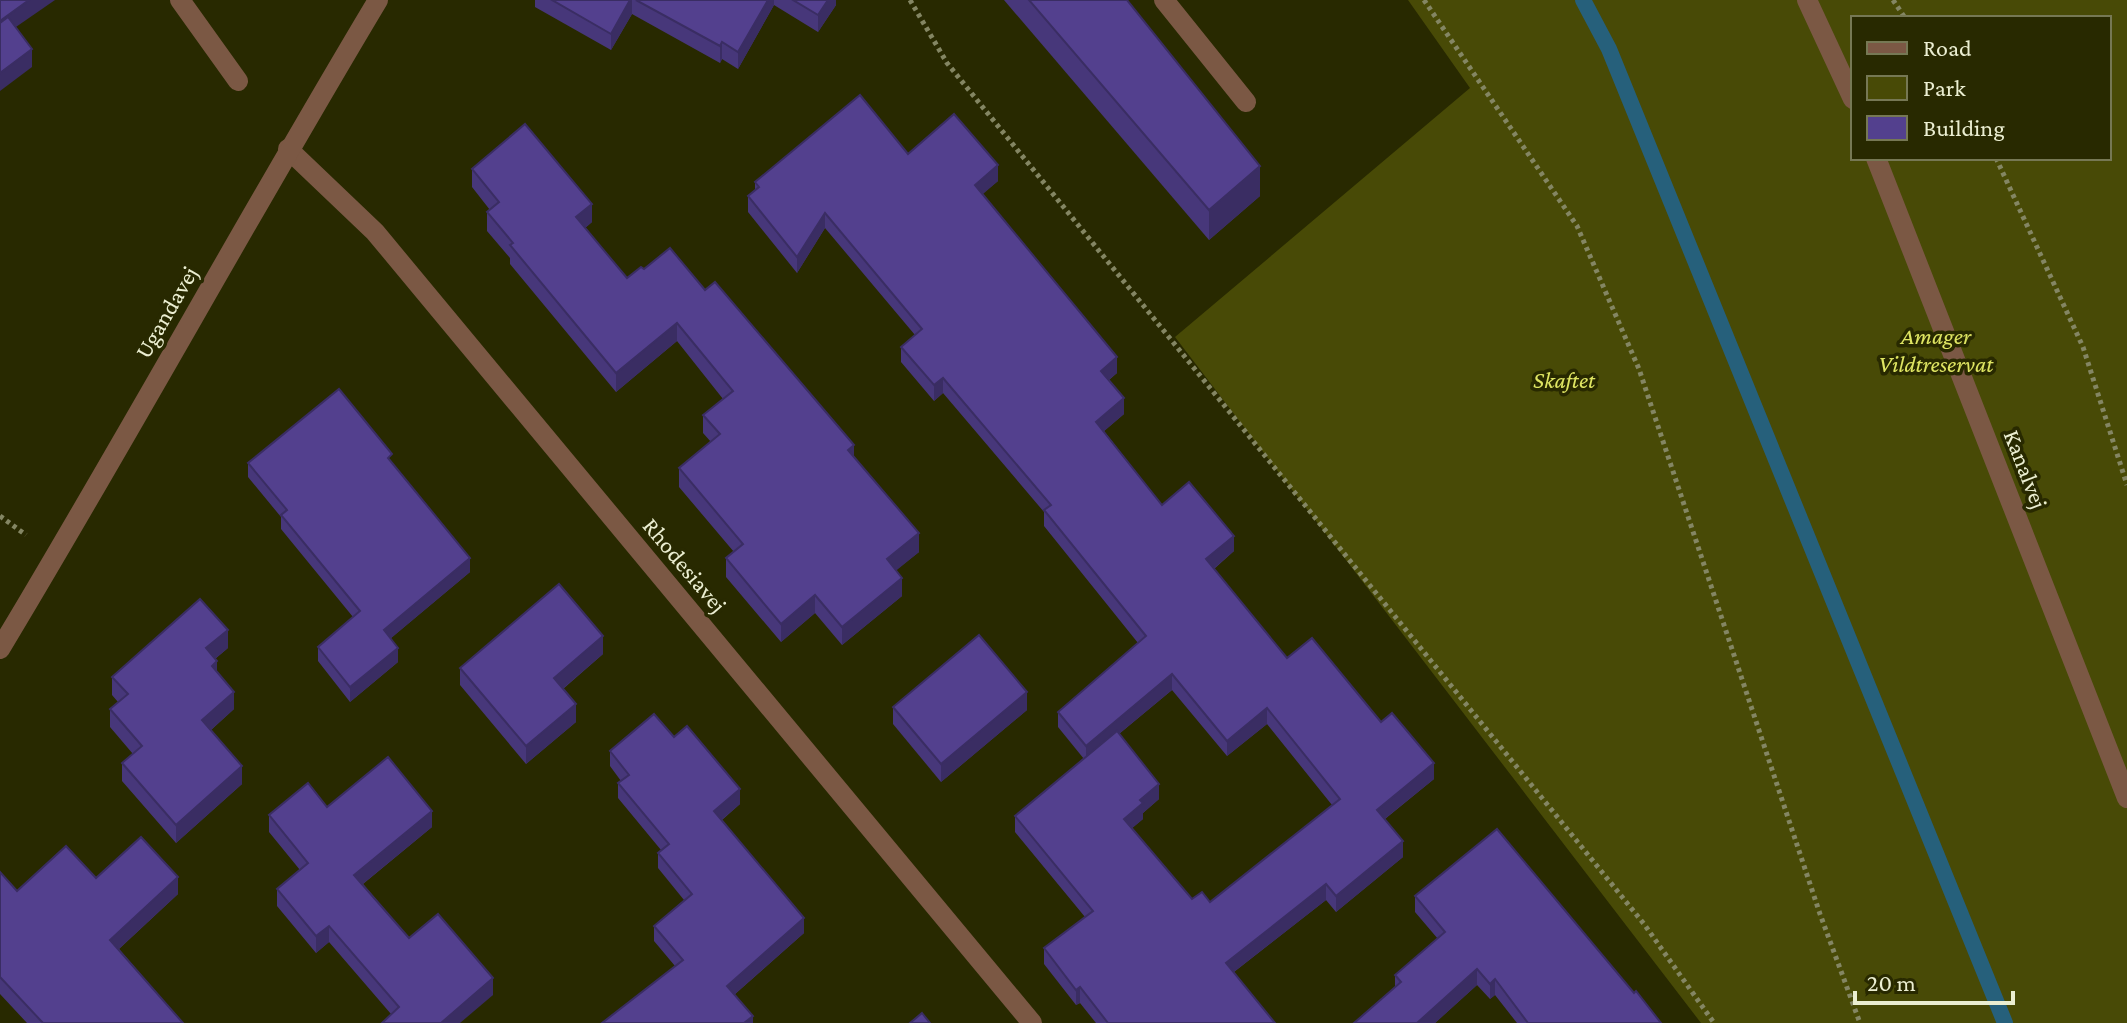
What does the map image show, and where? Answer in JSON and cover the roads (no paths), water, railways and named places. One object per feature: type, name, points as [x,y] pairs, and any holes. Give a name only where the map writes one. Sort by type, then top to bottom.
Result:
[{"type":"street","points":[[180,0],[238,81]]},
{"type":"street","name":"Ugandavej","points":[[0,649],[57,556],[288,149],[378,0]]},
{"type":"street","points":[[1164,0],[1246,102]]},
{"type":"street","points":[[1807,0],[1851,95]]},
{"type":"street","name":"Rhodesiavej","points":[[288,149],[375,232],[1032,1023]]},
{"type":"street","name":"Kanalvej","points":[[1877,160],[2127,798]]},
{"type":"waterway","points":[[1583,0],[1609,49],[2005,1023]]},
{"type":"park label","name":"Amager Vildtreservat","points":[[1936,349]]},
{"type":"park label","name":"Skaftet","points":[[1564,379]]}]
